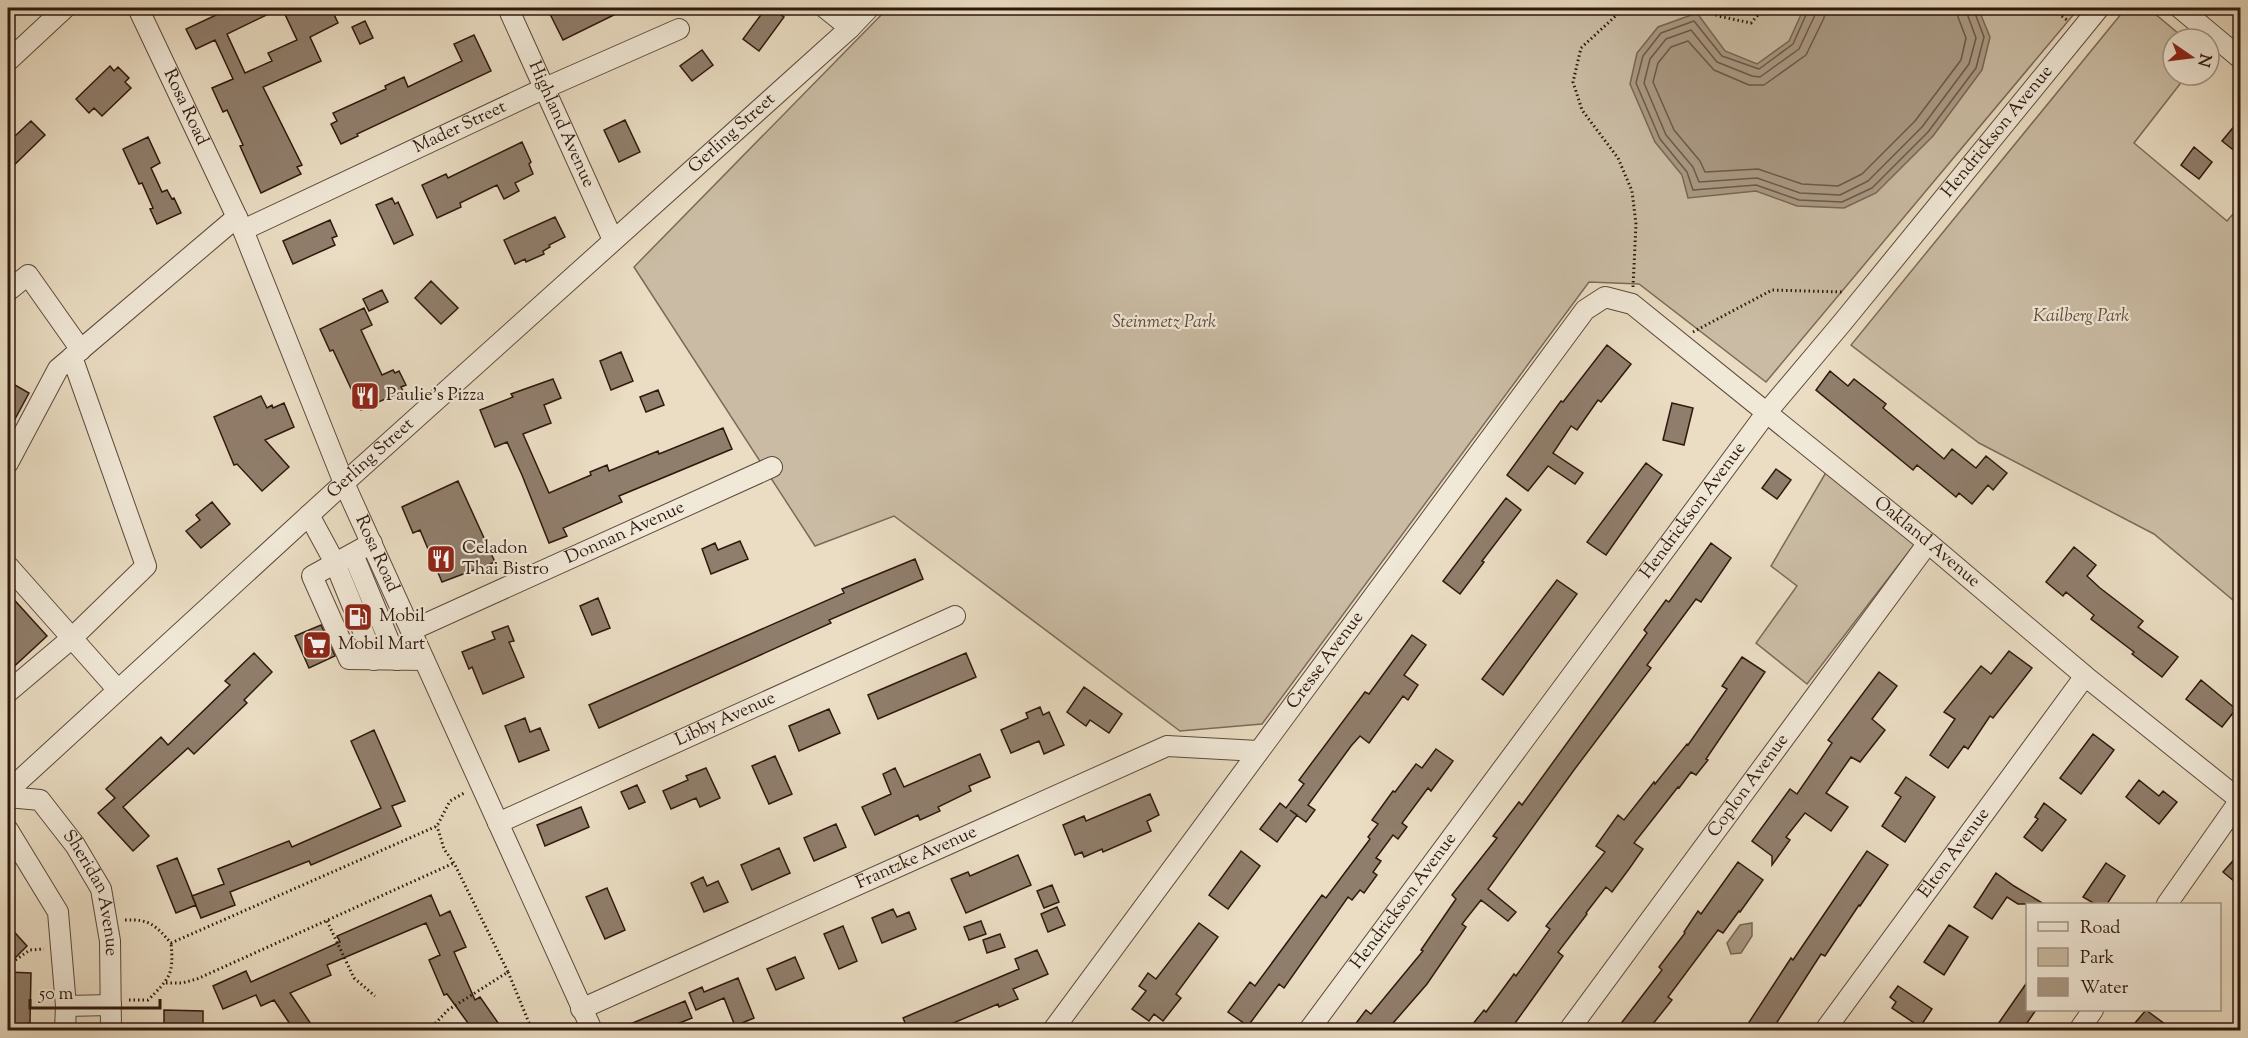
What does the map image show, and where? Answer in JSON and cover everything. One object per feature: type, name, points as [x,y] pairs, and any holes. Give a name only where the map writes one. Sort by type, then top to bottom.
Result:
[{"type":"street","points":[[8,61],[65,8]]},
{"type":"street","name":"Highland Avenue","points":[[508,8],[614,240]]},
{"type":"street","points":[[825,8],[850,28]]},
{"type":"street","name":"Gerling Street","points":[[8,791],[344,483],[850,28],[869,8]]},
{"type":"street","name":"Hendrickson Avenue","points":[[1309,1030],[1767,412],[2099,8]]},
{"type":"street","points":[[2180,8],[2241,58]]},
{"type":"street","name":"Rosa Road","points":[[146,10],[240,224],[344,483],[592,1030]]},
{"type":"street","name":"Mader Street","points":[[8,463],[58,369],[240,224],[679,29]]},
{"type":"street","points":[[8,291],[28,275],[76,353],[146,566],[72,638],[8,692]]},
{"type":"street","name":"Oakland Avenue","points":[[1605,297],[1632,304],[1928,543],[2085,676],[2240,800]]},
{"type":"street","name":"Cresse Avenue","points":[[1057,1026],[1585,310],[1605,297]]},
{"type":"street","name":"Donnan Avenue","points":[[386,634],[410,627],[772,467]]},
{"type":"street","points":[[309,515],[335,563],[353,607]]},
{"type":"street","points":[[372,543],[312,576],[349,659],[424,660]]},
{"type":"street","name":"Coplon Avenue","points":[[1569,1030],[1928,543]]},
{"type":"street","points":[[353,554],[397,660]]},
{"type":"street","points":[[8,566],[118,690]]},
{"type":"street","points":[[366,584],[387,574]]},
{"type":"street","name":"Libby Avenue","points":[[498,823],[955,616]]},
{"type":"street","points":[[361,626],[374,660]]},
{"type":"street","name":"Elton Avenue","points":[[1825,1030],[2085,676]]},
{"type":"street","name":"Frantzke Avenue","points":[[581,1009],[1167,746],[1258,751]]},
{"type":"street","name":"Sheridan Avenue","points":[[8,797],[40,800],[75,845],[101,889],[110,941],[111,1030]]},
{"type":"street","points":[[2168,903],[2240,800]]},
{"type":"street","name":"Sheridan Avenue","points":[[8,830],[58,912],[66,1005],[65,1030]]},
{"type":"street","points":[[66,1005],[111,1003]]},
{"type":"street","points":[[2079,1030],[2092,1011]]},
{"type":"street","points":[[1041,1030],[1057,1026]]},
{"type":"path","points":[[1632,304],[1636,224],[1632,192],[1618,158],[1582,110],[1573,82],[1581,48],[1621,11],[1633,8]]},
{"type":"path","points":[[1704,8],[1718,16],[1751,23],[1764,8]]},
{"type":"path","points":[[1678,341],[1772,290],[1867,293]]},
{"type":"path","points":[[171,944],[437,826],[450,801],[480,784]]},
{"type":"path","points":[[437,826],[444,849],[454,863],[508,972],[532,1030]]},
{"type":"path","points":[[166,983],[182,983],[197,979],[454,863]]},
{"type":"path","points":[[107,922],[146,921],[171,944],[173,966],[166,983],[148,1000],[111,1003]]},
{"type":"path","points":[[327,921],[354,978],[375,996]]},
{"type":"path","points":[[8,965],[30,950],[61,947]]},
{"type":"path","points":[[429,1030],[448,1010],[508,972]]},
{"type":"green space","name":"Steinmetz Park","points":[[888,8],[2079,8],[1766,382],[1639,284],[1589,282],[1262,724],[1180,731],[894,516],[815,546],[634,267]]},
{"type":"green space","name":"Kailberg Park","points":[[2126,8],[2148,8],[2171,27],[2161,27],[2161,87],[2178,87],[2134,143],[2227,221],[2240,206],[2240,606],[2154,534],[1979,443],[1851,345]]},
{"type":"green space","points":[[1828,469],[1917,541],[1807,684],[1756,643],[1797,586],[1771,566]]},
{"type":"water","points":[[1804,8],[1978,8],[1990,37],[1982,70],[1933,136],[1876,193],[1844,208],[1797,206],[1756,191],[1688,198],[1682,175],[1655,142],[1630,84],[1637,53],[1658,27],[1697,13],[1725,51],[1757,64],[1789,41]]},
{"type":"water","points":[[1752,923],[1752,936],[1741,953],[1731,954],[1727,943],[1740,925]]},
{"type":"building","points":[[231,8],[281,8],[227,34],[245,73],[272,61],[268,53],[297,40],[282,8],[331,8],[338,23],[310,37],[321,61],[263,87],[302,165],[297,167],[301,174],[261,193],[227,110],[223,112],[212,88],[233,79],[215,40],[196,49],[186,29]]},
{"type":"building","points":[[547,8],[628,8],[563,40]]},
{"type":"building","points":[[766,8],[771,8],[784,17],[759,51],[743,39]]},
{"type":"building","points":[[365,21],[373,38],[360,44],[352,27]]},
{"type":"building","points":[[474,35],[491,71],[357,134],[358,136],[341,144],[331,124],[337,121],[333,113],[386,89],[385,86],[404,77],[408,87],[462,61],[454,44]]},
{"type":"building","points":[[702,50],[713,65],[692,81],[680,66]]},
{"type":"building","points":[[110,66],[114,71],[118,67],[129,78],[125,82],[131,88],[102,116],[94,108],[89,113],[76,99]]},
{"type":"building","points":[[2241,118],[2241,156],[2222,141]]},
{"type":"building","points":[[625,120],[640,152],[619,162],[604,130]]},
{"type":"building","points":[[31,121],[45,135],[8,171],[8,128],[15,136]]},
{"type":"building","points":[[148,137],[160,163],[151,168],[162,192],[167,190],[172,199],[174,198],[181,213],[157,224],[142,183],[139,184],[123,149]]},
{"type":"building","points":[[522,142],[531,162],[529,164],[533,174],[515,183],[519,191],[504,199],[497,185],[460,203],[461,207],[437,218],[422,185],[446,174],[448,178]]},
{"type":"building","points":[[2194,147],[2212,162],[2199,179],[2181,165]]},
{"type":"building","points":[[392,198],[395,204],[398,202],[413,235],[394,244],[376,205]]},
{"type":"building","points":[[555,217],[565,237],[549,245],[550,247],[543,251],[544,254],[515,264],[504,240]]},
{"type":"building","points":[[330,220],[337,236],[332,238],[335,245],[293,264],[283,241]]},
{"type":"building","points":[[431,281],[458,308],[441,324],[415,298]]},
{"type":"building","points":[[382,290],[388,302],[369,311],[363,299]]},
{"type":"building","points":[[364,308],[372,325],[361,330],[382,375],[393,370],[395,373],[399,371],[406,385],[401,387],[403,391],[361,410],[333,350],[330,351],[320,329]]},
{"type":"building","points":[[1607,345],[1631,364],[1601,402],[1598,400],[1577,430],[1571,426],[1553,453],[1583,473],[1575,484],[1548,466],[1528,491],[1507,475],[1561,401],[1563,402]]},
{"type":"building","points":[[621,352],[633,381],[611,390],[600,361]]},
{"type":"building","points":[[1830,371],[1848,386],[1854,379],[1886,404],[1883,408],[1944,459],[1952,449],[1976,468],[1986,456],[2007,473],[1993,490],[1988,485],[1972,504],[1959,493],[1956,497],[1917,465],[1913,470],[1816,390]]},
{"type":"building","points":[[553,379],[561,398],[544,405],[551,423],[523,434],[549,493],[591,475],[590,472],[607,465],[609,471],[723,428],[732,449],[619,496],[622,502],[563,528],[567,536],[549,543],[507,442],[495,447],[480,410],[513,397],[511,394]]},
{"type":"building","points":[[8,381],[29,393],[8,432]]},
{"type":"building","points":[[658,390],[664,405],[646,412],[640,397]]},
{"type":"building","points":[[261,396],[267,408],[284,403],[294,427],[265,440],[289,467],[262,491],[237,464],[234,465],[214,417]]},
{"type":"building","points":[[1672,403],[1693,408],[1684,445],[1663,440]]},
{"type":"building","points":[[1646,463],[1662,475],[1606,555],[1587,542]]},
{"type":"building","points":[[1776,469],[1791,480],[1777,499],[1762,488]]},
{"type":"building","points":[[458,481],[495,562],[442,582],[420,530],[413,533],[402,507]]},
{"type":"building","points":[[1506,498],[1521,510],[1460,594],[1443,581]]},
{"type":"building","points":[[212,502],[230,524],[201,548],[186,531],[200,520],[196,515]]},
{"type":"building","points":[[740,541],[748,559],[711,574],[702,549],[715,543],[718,550]]},
{"type":"building","points":[[1711,543],[1731,558],[1701,602],[1696,599],[1647,665],[1651,668],[1488,889],[1516,912],[1508,921],[1481,900],[1462,924],[1466,927],[1427,984],[1387,1030],[1351,1030],[1366,1010],[1371,1014],[1423,951],[1421,950],[1456,899],[1452,895],[1497,838],[1493,836],[1519,802],[1522,805],[1647,633],[1644,630],[1666,600],[1669,602]]},
{"type":"building","points":[[2074,547],[2096,565],[2087,576],[2143,621],[2138,627],[2178,657],[2162,677],[2091,619],[2094,615],[2066,592],[2063,596],[2046,582]]},
{"type":"building","points":[[915,559],[923,579],[829,620],[831,623],[599,728],[589,705],[844,593],[842,589]]},
{"type":"building","points":[[1557,580],[1577,594],[1503,695],[1482,679]]},
{"type":"building","points":[[8,593],[47,636],[8,672]]},
{"type":"building","points":[[598,598],[610,628],[592,635],[580,606]]},
{"type":"building","name":"Mobil Mart","points":[[321,625],[335,656],[309,668],[295,636]]},
{"type":"building","points":[[508,626],[514,641],[509,642],[524,677],[483,694],[472,667],[469,669],[462,652],[495,639],[492,632]]},
{"type":"building","points":[[1412,635],[1426,645],[1404,675],[1418,685],[1408,700],[1403,696],[1369,743],[1360,736],[1351,746],[1308,805],[1315,810],[1306,822],[1297,815],[1277,842],[1260,829],[1280,803],[1286,808],[1304,784],[1299,780],[1365,692],[1369,694]]},
{"type":"building","points":[[2009,651],[2032,668],[1993,718],[1990,716],[1968,749],[1964,746],[1948,768],[1930,755],[1955,719],[1944,712],[1981,666],[1991,674]]},
{"type":"building","points":[[254,653],[272,672],[244,700],[247,703],[194,754],[188,748],[123,807],[149,836],[133,851],[98,813],[115,798],[106,789],[161,737],[168,745],[230,685],[225,681]]},
{"type":"building","points":[[966,653],[976,677],[878,719],[868,695]]},
{"type":"building","points":[[1742,657],[1765,672],[1706,759],[1708,760],[1696,775],[1691,772],[1634,843],[1643,849],[1629,869],[1612,892],[1606,887],[1586,913],[1558,952],[1563,956],[1513,1026],[1511,1024],[1506,1030],[1468,1030],[1484,1010],[1486,1012],[1514,974],[1516,976],[1550,929],[1546,926],[1605,852],[1596,846],[1618,815],[1624,820],[1654,782],[1655,784],[1688,745],[1727,689],[1722,686]]},
{"type":"building","points":[[1879,672],[1897,686],[1872,719],[1885,730],[1860,762],[1851,757],[1826,793],[1848,807],[1831,831],[1805,813],[1786,837],[1790,840],[1772,865],[1772,856],[1752,841],[1790,789],[1797,794],[1832,743],[1828,740]]},
{"type":"building","points":[[2201,680],[2236,709],[2222,727],[2186,699]]},
{"type":"building","points":[[1084,687],[1122,714],[1109,733],[1090,720],[1086,726],[1067,712]]},
{"type":"building","points":[[1040,707],[1043,715],[1049,712],[1064,745],[1044,754],[1039,741],[1011,753],[1001,730],[1028,718],[1026,713]]},
{"type":"building","points":[[829,709],[840,733],[799,751],[789,726]]},
{"type":"building","points":[[525,718],[530,732],[540,728],[549,750],[519,762],[505,726]]},
{"type":"building","points":[[374,730],[405,801],[392,806],[401,826],[311,865],[309,861],[230,892],[235,905],[201,918],[192,896],[224,884],[218,869],[289,841],[292,847],[381,808],[351,741]]},
{"type":"building","points":[[2093,734],[2114,750],[2081,794],[2060,778]]},
{"type":"building","points":[[1436,749],[1453,761],[1431,791],[1428,788],[1402,823],[1407,827],[1398,839],[1393,835],[1376,858],[1381,861],[1373,872],[1377,875],[1364,893],[1360,890],[1352,900],[1348,897],[1284,988],[1279,984],[1248,1026],[1228,1012],[1250,982],[1255,986],[1322,895],[1326,898],[1370,839],[1368,837],[1378,824],[1372,820],[1393,791],[1395,792],[1416,764],[1422,768]]},
{"type":"building","points":[[980,754],[990,777],[969,786],[971,791],[938,807],[940,811],[920,820],[918,815],[875,835],[862,807],[891,794],[883,774],[895,768],[904,787]]},
{"type":"building","points":[[775,756],[792,794],[769,804],[752,766]]},
{"type":"building","points":[[706,768],[720,798],[700,807],[696,798],[671,809],[663,791],[688,780],[686,776]]},
{"type":"building","points":[[1906,777],[1935,797],[1905,842],[1882,826],[1901,797],[1895,793]]},
{"type":"building","points":[[2139,780],[2159,796],[2163,791],[2177,802],[2159,824],[2126,797]]},
{"type":"building","points":[[637,785],[645,802],[629,809],[621,792]]},
{"type":"building","points":[[1150,794],[1159,815],[1147,821],[1151,831],[1103,852],[1102,849],[1084,857],[1082,852],[1075,855],[1063,825],[1084,816],[1086,821]]},
{"type":"building","points":[[2044,803],[2066,820],[2042,851],[2024,837],[2038,819],[2035,817]]},
{"type":"building","points":[[581,807],[589,827],[545,846],[537,825]]},
{"type":"building","points":[[836,824],[846,847],[814,861],[804,838]]},
{"type":"building","points":[[779,848],[790,873],[752,890],[741,865]]},
{"type":"building","points":[[1241,851],[1260,866],[1228,909],[1209,895]]},
{"type":"building","points":[[1867,851],[1888,865],[1860,906],[1825,956],[1821,954],[1772,1030],[1744,1030],[1791,958],[1793,960]]},
{"type":"building","points":[[2241,852],[2241,887],[2223,872]]},
{"type":"building","points":[[1018,855],[1031,885],[966,913],[951,879],[968,872],[970,876]]},
{"type":"building","points":[[177,858],[196,905],[176,913],[157,866]]},
{"type":"building","points":[[1738,862],[1763,880],[1740,912],[1723,933],[1718,930],[1668,997],[1672,1000],[1648,1030],[1616,1030],[1662,970],[1659,967],[1685,933],[1698,911],[1701,914]]},
{"type":"building","points":[[2106,863],[2125,876],[2108,903],[2093,903],[2083,897]]},
{"type":"building","points":[[1996,873],[2042,903],[2018,904],[2007,897],[1992,919],[1974,907]]},
{"type":"building","points":[[703,877],[707,886],[718,881],[728,902],[704,912],[691,883]]},
{"type":"building","points":[[1052,885],[1059,902],[1044,908],[1037,891]]},
{"type":"building","points":[[607,888],[625,930],[605,939],[586,897]]},
{"type":"building","points":[[431,895],[440,916],[450,911],[466,947],[454,952],[475,1000],[480,997],[503,1030],[473,1030],[447,994],[444,995],[429,960],[440,955],[426,923],[327,965],[331,975],[290,993],[315,1030],[294,1030],[274,1000],[261,1006],[256,995],[223,1009],[213,986],[246,971],[251,982],[340,942],[337,936]]},
{"type":"building","points":[[1057,907],[1065,925],[1048,932],[1041,914]]},
{"type":"building","points":[[893,909],[897,917],[909,912],[916,929],[882,943],[872,918]]},
{"type":"building","points":[[981,921],[986,934],[969,940],[964,927]]},
{"type":"building","points":[[1199,923],[1218,937],[1176,994],[1181,998],[1163,1021],[1154,1014],[1149,1021],[1132,1009],[1146,991],[1139,986],[1148,973],[1156,979]]},
{"type":"building","points":[[8,925],[27,946],[8,965]]},
{"type":"building","points":[[1949,925],[1968,937],[1944,975],[1924,962]]},
{"type":"building","points":[[843,926],[857,961],[839,969],[824,934]]},
{"type":"building","points":[[1000,934],[1005,947],[987,953],[983,940]]},
{"type":"building","points":[[1037,950],[1048,974],[1013,989],[1018,999],[999,1007],[998,1004],[937,1030],[908,1030],[903,1018],[1019,969],[1015,959]]},
{"type":"building","points":[[795,957],[804,978],[776,990],[767,969]]},
{"type":"building","points":[[8,972],[31,973],[30,1023],[28,1023],[27,1030],[8,1030]]},
{"type":"building","points":[[738,978],[754,1018],[735,1026],[724,998],[696,1010],[689,993],[702,987],[704,992]]},
{"type":"building","points":[[2026,984],[2026,1011],[2035,1011],[2022,1030],[2007,1030],[1998,1024]]},
{"type":"building","points":[[1898,986],[1932,1009],[1920,1027],[1892,1008],[1896,1002],[1890,997]]},
{"type":"building","points":[[685,1001],[692,1018],[662,1030],[616,1030]]},
{"type":"building","points":[[164,1010],[203,1011],[203,1030],[164,1030]]},
{"type":"building","points":[[2147,1011],[2173,1030],[2129,1030]]},
{"type":"place","name":"Paulie's Pizza","points":[[365,396]]},
{"type":"place","name":"Celadon Thai Bistro","points":[[441,559]]},
{"type":"place","name":"Mobil","points":[[358,617]]},
{"type":"place","name":"Mobil Mart","points":[[317,645]]}]
